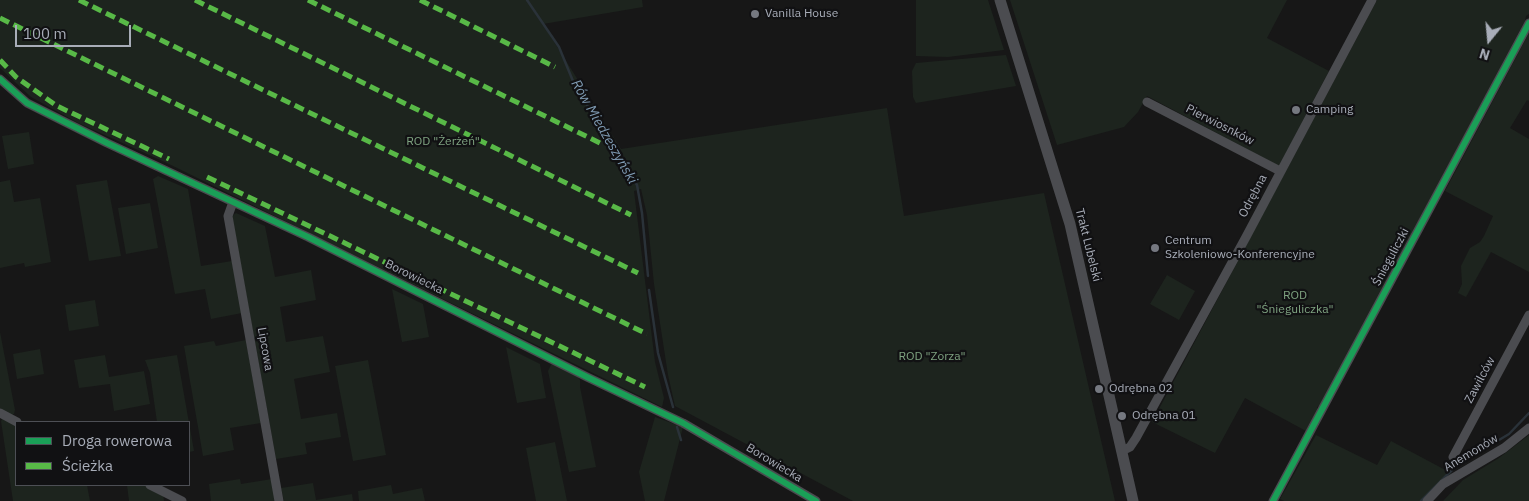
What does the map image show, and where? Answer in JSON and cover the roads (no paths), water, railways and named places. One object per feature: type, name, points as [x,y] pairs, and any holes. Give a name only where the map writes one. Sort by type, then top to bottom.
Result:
[{"type":"street","name":"Trakt Lubelski","points":[[1000,0],[1065,208],[1133,501]]},
{"type":"street","name":"Odrębna","points":[[1122,450],[1130,446],[1136,438],[1372,0]]},
{"type":"street","name":"Śnieguliczki","points":[[1273,501],[1529,24]]},
{"type":"street","name":"Borowiecka","points":[[0,79],[27,103],[107,143],[308,237],[683,423],[816,501]]},
{"type":"street","name":"Pierwiosnków","points":[[1147,102],[1280,171]]},
{"type":"street","name":"Lipcowa","points":[[233,202],[228,216],[279,501]]},
{"type":"street","name":"Zawilców","points":[[1453,457],[1529,315]]},
{"type":"street","points":[[0,413],[16,421]]},
{"type":"street","name":"Anemonów","points":[[1427,501],[1443,484],[1504,448],[1529,428]]},
{"type":"street","points":[[152,486],[182,501]]},
{"type":"waterway","name":"Rów Miedzeszyński","points":[[527,0],[559,47],[575,86],[637,185],[642,213],[648,276]]},
{"type":"waterway","name":"Rów Miedzeszyński","points":[[649,290],[658,353],[673,407]]},
{"type":"waterway","name":"Rów Miedzeszyński","points":[[1464,461],[1509,434],[1529,413]]},
{"type":"waterway","name":"Rów Miedzeszyński","points":[[677,427],[681,440]]},
{"type":"waterway","name":"Rów Miedzeszyński","points":[[1421,501],[1452,470]]},
{"type":"place","name":"Vanilla House","points":[[755,14]]},
{"type":"place","name":"Camping","points":[[1296,110]]},
{"type":"place","name":"Centrum Szkoleniowo-Konferencyjne","points":[[1155,248]]},
{"type":"place","name":"Odrębna 02","points":[[1099,389]]},
{"type":"place","name":"Odrębna 01","points":[[1122,416]]},
{"type":"park label","name":"ROD \"Żerżeń\"","points":[[443,142]]},
{"type":"park label","name":"ROD \"Śnieguliczka\"","points":[[1295,303]]},
{"type":"park label","name":"ROD \"Zorza\"","points":[[932,357]]}]
